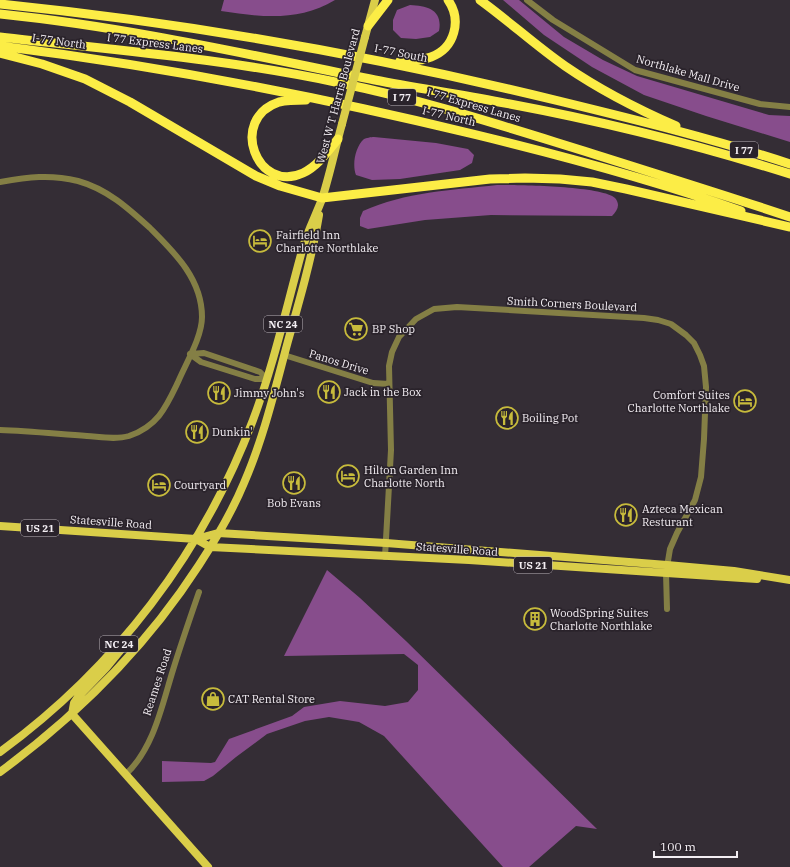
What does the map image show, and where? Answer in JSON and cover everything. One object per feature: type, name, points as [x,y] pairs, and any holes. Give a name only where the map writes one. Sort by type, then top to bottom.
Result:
[{"type":"highway","points":[[368,26],[388,0]]},
{"type":"highway","points":[[383,62],[425,59],[436,55],[444,49],[451,40],[456,26],[454,11],[448,0]]},
{"type":"highway","points":[[480,0],[577,74],[638,109],[699,136]]},
{"type":"highway","name":"I-77 South","points":[[0,4],[173,25],[284,43],[383,62],[514,90],[699,136],[790,164]]},
{"type":"highway","name":"I 77 Express Lanes","points":[[0,14],[84,25],[164,38],[379,81],[538,110],[657,136],[790,174]]},
{"type":"highway","name":"I 77 Express Lanes","points":[[0,37],[249,67],[367,89],[482,119],[790,217]]},
{"type":"highway","name":"I-77 North","points":[[0,46],[140,66],[239,83],[449,128],[596,166],[710,200],[790,227]]},
{"type":"highway","points":[[0,53],[42,64],[85,79],[130,102],[256,176],[280,186],[322,198],[490,179],[560,179],[592,182],[634,190],[790,227]]},
{"type":"highway","points":[[323,100],[284,101],[268,108],[258,118],[254,126],[252,134],[253,148],[259,162],[267,169],[276,174],[292,176],[302,174],[313,167],[338,139]]},
{"type":"main road","name":"West W T Harris Boulevard","points":[[0,772],[35,746],[72,714],[104,684],[143,641],[170,607],[210,547],[237,497],[252,465],[265,425],[314,246],[322,198],[375,0]]},
{"type":"main road","name":"West W T Harris Boulevard","points":[[0,752],[41,720],[73,692],[117,646],[144,614],[196,539],[235,465],[253,420],[267,379],[304,244],[322,198]]},
{"type":"main road","name":"Statesville Road","points":[[0,526],[196,539],[218,534],[386,543],[478,550],[666,569]]},
{"type":"main road","name":"Statesville Road","points":[[196,539],[210,547],[385,557],[452,559],[573,568],[734,571],[790,581]]},
{"type":"main road","points":[[430,558],[433,554],[446,554],[466,549]]},
{"type":"main road","points":[[452,559],[461,556],[476,556],[478,550]]},
{"type":"main road","points":[[144,614],[117,656],[93,683],[78,697],[74,704],[72,714],[208,867]]},
{"type":"street","name":"Northlake Mall Drive","points":[[527,0],[548,17],[635,70],[747,102],[767,106],[790,107]]},
{"type":"street","points":[[0,182],[31,177],[48,176],[62,178],[78,181],[94,187],[118,200],[128,207],[182,260],[199,295],[202,317],[200,328],[190,354],[160,416],[153,423],[137,433],[117,438],[0,430]]},
{"type":"street","name":"Smith Corners Boulevard","points":[[385,557],[391,450],[389,366],[392,352],[398,337],[416,319],[434,309],[457,307],[626,316],[658,320],[672,324],[690,339],[700,355],[704,366],[706,387],[701,477],[695,500],[670,549],[666,569],[667,609]]},
{"type":"street","points":[[190,354],[201,362],[255,379],[267,379]]},
{"type":"street","name":"Panos Drive","points":[[284,355],[373,383],[389,384]]},
{"type":"street","name":"Reames Road","points":[[126,774],[139,759],[151,736],[199,592]]},
{"type":"shaded area","points":[[224,0],[335,0],[307,12],[293,15],[265,16],[221,11]]},
{"type":"shaded area","points":[[503,0],[519,0],[564,37],[603,60],[637,76],[769,115],[790,116],[790,142],[644,95],[592,67],[544,35]]},
{"type":"shaded area","points":[[410,5],[433,10],[439,18],[439,31],[430,37],[416,39],[401,38],[393,30],[393,20],[397,10]]},
{"type":"shaded area","points":[[374,137],[436,143],[468,149],[474,155],[472,163],[460,170],[400,179],[372,180],[356,175],[354,161],[356,151],[361,142],[364,139]]},
{"type":"shaded area","points":[[497,185],[559,187],[594,191],[607,194],[615,198],[618,203],[618,208],[612,216],[491,215],[425,220],[368,229],[360,226],[360,218],[363,211],[395,200],[446,190]]},
{"type":"shaded area","points":[[327,570],[360,598],[406,641],[597,829],[576,826],[529,867],[503,867],[384,736],[359,722],[329,717],[305,721],[267,734],[213,776],[204,781],[162,782],[162,761],[215,762],[229,739],[292,716],[304,707],[340,701],[385,706],[408,702],[418,690],[418,665],[404,654],[284,656]]},
{"type":"place","name":"Fairfield Inn Charlotte Northlake","points":[[260,241]]},
{"type":"place","name":"BP Shop","points":[[356,329]]},
{"type":"place","name":"Jack in the Box","points":[[329,392]]},
{"type":"place","name":"Jimmy John's","points":[[219,393]]},
{"type":"place","name":"Comfort Suites Charlotte Northlake","points":[[745,401]]},
{"type":"place","name":"Boiling Pot","points":[[507,418]]},
{"type":"place","name":"Dunkin'","points":[[197,432]]},
{"type":"place","name":"Hilton Garden Inn Charlotte North","points":[[348,476]]},
{"type":"place","name":"Bob Evans","points":[[294,483]]},
{"type":"place","name":"Courtyard","points":[[159,485]]},
{"type":"place","name":"Azteca Mexican Resturant","points":[[626,515]]},
{"type":"place","name":"WoodSpring Suites Charlotte Northlake","points":[[535,619]]},
{"type":"place","name":"CAT Rental Store","points":[[213,699]]}]
